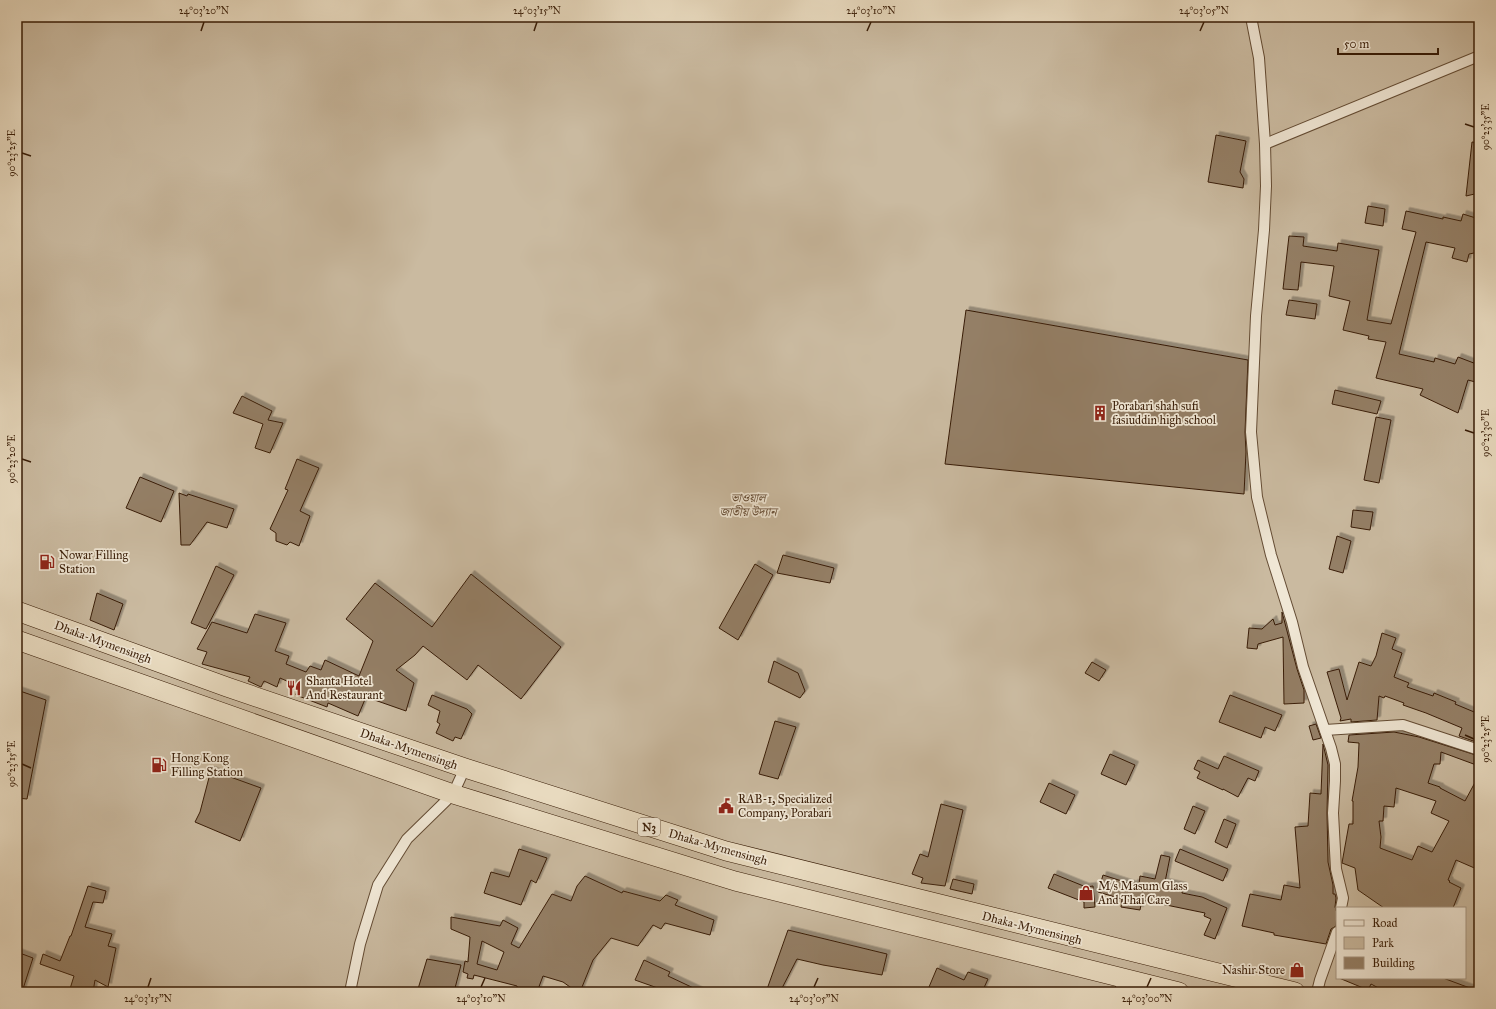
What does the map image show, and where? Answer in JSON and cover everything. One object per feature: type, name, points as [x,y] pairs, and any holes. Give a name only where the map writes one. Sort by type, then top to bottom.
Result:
[{"type":"highway","name":"Dhaka-Mymensingh","points":[[17,611],[227,687],[465,768],[726,851],[1296,992]]},
{"type":"highway","name":"N3","points":[[17,640],[453,794],[734,881],[1121,985],[1179,992]]},
{"type":"street","points":[[1251,17],[1259,58],[1265,144],[1266,186],[1264,230],[1256,316],[1251,432],[1257,496],[1271,556],[1292,622],[1303,667],[1332,748],[1335,764],[1333,813],[1336,868],[1343,898],[1341,907]]},
{"type":"street","points":[[1265,144],[1479,56]]},
{"type":"street","points":[[1325,730],[1402,725],[1479,750]]},
{"type":"street","points":[[350,992],[360,944],[378,885],[407,839],[453,794],[465,768]]},
{"type":"street","points":[[1317,992],[1336,935]]},
{"type":"green space","name":"ভাওয়াল জাতীয় উদ্যান","points":[[17,17],[1479,17],[1479,992],[17,992]]},
{"type":"building","points":[[1216,135],[1246,141],[1240,172],[1244,179],[1243,188],[1208,182]]},
{"type":"building","points":[[1472,142],[1479,143],[1479,193],[1466,196]]},
{"type":"building","points":[[1368,206],[1385,209],[1383,226],[1365,223]]},
{"type":"building","points":[[1406,211],[1443,219],[1443,217],[1461,221],[1463,214],[1479,219],[1479,252],[1469,254],[1467,262],[1452,258],[1455,248],[1426,242],[1399,354],[1434,362],[1435,358],[1455,364],[1458,357],[1479,365],[1479,383],[1468,380],[1458,413],[1420,395],[1423,389],[1376,378],[1386,342],[1368,339],[1369,336],[1343,330],[1350,301],[1329,296],[1334,266],[1301,262],[1298,290],[1283,289],[1289,236],[1304,237],[1303,246],[1337,251],[1338,243],[1379,250],[1367,320],[1391,324],[1416,232],[1402,229]]},
{"type":"building","points":[[1289,300],[1317,304],[1315,319],[1286,315]]},
{"type":"building","name":"Porabari shah sufi fasiuddin high school","points":[[966,310],[1248,360],[1244,494],[945,464]]},
{"type":"building","points":[[1335,390],[1381,401],[1377,414],[1332,404]]},
{"type":"building","points":[[242,396],[272,411],[268,420],[283,423],[270,453],[255,448],[263,424],[233,413]]},
{"type":"building","points":[[1376,417],[1391,420],[1379,483],[1364,480]]},
{"type":"building","points":[[297,459],[319,468],[300,511],[310,516],[299,546],[290,542],[287,545],[276,541],[276,533],[270,529],[288,490],[285,489]]},
{"type":"building","points":[[140,477],[174,491],[161,522],[126,508]]},
{"type":"building","points":[[179,493],[187,496],[188,494],[234,509],[227,528],[207,522],[190,545],[181,545]]},
{"type":"building","points":[[1353,510],[1373,512],[1370,530],[1351,527]]},
{"type":"building","points":[[1337,536],[1351,541],[1343,573],[1329,569]]},
{"type":"building","points":[[783,555],[834,568],[830,583],[777,573]]},
{"type":"building","points":[[755,564],[773,575],[738,640],[719,628]]},
{"type":"building","points":[[216,566],[234,575],[206,629],[191,623]]},
{"type":"building","points":[[471,574],[561,647],[521,699],[478,665],[467,680],[423,646],[415,655],[396,670],[414,683],[406,711],[366,697],[358,716],[328,703],[327,707],[296,695],[298,686],[280,678],[277,687],[264,681],[261,687],[248,681],[250,677],[202,664],[207,652],[197,649],[212,622],[247,633],[255,614],[286,623],[275,651],[289,656],[286,664],[306,672],[310,666],[321,670],[325,660],[359,676],[373,641],[346,619],[375,583],[432,627]]},
{"type":"building","points":[[97,593],[123,604],[114,630],[90,620]]},
{"type":"building","points":[[1282,612],[1304,690],[1304,703],[1284,704],[1283,637],[1258,644],[1257,649],[1247,648],[1249,628],[1262,629],[1273,619],[1275,625],[1282,623]]},
{"type":"building","points":[[1382,633],[1396,638],[1392,649],[1402,653],[1394,677],[1409,683],[1407,687],[1433,696],[1434,693],[1479,714],[1479,743],[1459,736],[1462,728],[1403,705],[1404,703],[1385,696],[1384,698],[1379,696],[1377,720],[1351,722],[1351,719],[1340,721],[1341,718],[1327,672],[1339,669],[1347,700],[1359,662],[1371,666],[1376,656]]},
{"type":"building","points":[[774,661],[798,673],[805,691],[800,698],[768,682]]},
{"type":"building","points":[[1092,662],[1106,670],[1099,681],[1085,673]]},
{"type":"building","points":[[17,690],[46,700],[27,799],[17,798]]},
{"type":"building","points":[[432,695],[467,709],[472,714],[461,739],[455,737],[453,741],[436,733],[440,724],[437,722],[440,711],[428,705]]},
{"type":"building","points":[[1230,695],[1282,715],[1275,731],[1265,727],[1261,738],[1219,722]]},
{"type":"building","points":[[775,721],[796,727],[778,779],[759,774]]},
{"type":"building","points":[[1316,724],[1321,738],[1313,740],[1309,726]]},
{"type":"building","points":[[1394,732],[1419,737],[1479,756],[1479,766],[1441,752],[1440,764],[1434,764],[1428,783],[1440,787],[1465,801],[1479,775],[1479,870],[1456,860],[1448,880],[1461,888],[1453,907],[1383,907],[1358,890],[1355,868],[1342,863],[1349,824],[1353,824],[1352,801],[1358,767],[1359,743],[1348,742],[1349,735]],"holes":[[[1396,788],[1436,801],[1431,813],[1449,821],[1432,852],[1418,846],[1412,860],[1380,848],[1381,837],[1379,821],[1383,821],[1384,806],[1394,807]]]},
{"type":"building","points":[[1323,744],[1328,765],[1328,862],[1333,885],[1333,894],[1335,894],[1336,898],[1336,926],[1331,929],[1326,944],[1274,935],[1274,933],[1242,926],[1250,894],[1281,900],[1284,885],[1300,888],[1295,827],[1308,826],[1310,793],[1321,794]]},
{"type":"building","points":[[1110,754],[1135,765],[1126,785],[1101,774]]},
{"type":"building","points":[[1224,756],[1259,771],[1255,781],[1248,778],[1238,797],[1197,778],[1200,772],[1194,769],[1198,760],[1218,769]]},
{"type":"building","points":[[211,770],[261,788],[240,841],[195,822],[200,812]]},
{"type":"building","points":[[1049,783],[1075,795],[1066,814],[1040,802]]},
{"type":"building","points":[[941,804],[963,810],[945,886],[921,883],[923,878],[912,874],[920,854],[928,857]]},
{"type":"building","points":[[1193,806],[1205,811],[1195,834],[1184,829]]},
{"type":"building","points":[[1224,819],[1236,824],[1227,848],[1215,842]]},
{"type":"building","points":[[519,849],[547,858],[536,883],[531,880],[521,905],[484,893],[491,872],[509,877]]},
{"type":"building","points":[[1180,849],[1228,869],[1223,881],[1175,861]]},
{"type":"building","points":[[1161,855],[1170,857],[1165,882],[1183,886],[1182,893],[1202,897],[1227,908],[1215,939],[1204,935],[1211,919],[1204,916],[1205,913],[1142,900],[1140,910],[1121,907],[1122,899],[1098,892],[1103,875],[1134,885],[1134,883],[1139,884],[1140,876],[1155,879]]},
{"type":"building","points":[[1054,874],[1086,887],[1093,886],[1095,907],[1084,908],[1084,902],[1048,888]]},
{"type":"building","points":[[585,876],[622,893],[623,891],[660,901],[666,895],[678,900],[675,905],[714,920],[710,935],[665,923],[661,929],[653,925],[638,946],[611,938],[593,960],[580,992],[577,992],[563,982],[543,976],[537,992],[531,992],[517,986],[474,975],[473,979],[467,978],[468,974],[463,972],[465,961],[468,962],[470,937],[451,929],[451,917],[500,926],[503,920],[518,928],[511,944],[519,948],[552,894],[571,901],[577,886]],"holes":[[[482,941],[504,952],[497,970],[477,964]]]},
{"type":"building","points":[[953,879],[974,884],[972,894],[950,889]]},
{"type":"building","points":[[88,886],[106,891],[103,903],[93,902],[85,927],[112,934],[108,946],[116,948],[108,987],[95,980],[93,992],[69,992],[74,976],[40,964],[43,954],[60,961],[71,936]]},
{"type":"building","points":[[788,930],[887,954],[882,975],[797,959],[780,992],[766,992]]},
{"type":"building","points":[[17,952],[33,958],[22,992],[17,992]]},
{"type":"building","points":[[427,959],[461,965],[454,992],[429,992],[418,989]]},
{"type":"building","points":[[644,960],[670,972],[668,976],[702,992],[669,992],[635,980]]},
{"type":"building","points":[[937,968],[964,980],[968,972],[988,979],[982,992],[941,992],[929,987]]},
{"type":"building","points":[[1341,979],[1446,979],[1478,992],[1386,992],[1371,984],[1368,990]]},
{"type":"place","name":"Porabari shah sufi fasiuddin high school","points":[[1100,413]]},
{"type":"place","name":"Nowar Filling Station","points":[[47,562]]},
{"type":"place","name":"Shanta Hotel And Restaurant","points":[[294,688]]},
{"type":"place","name":"Hong Kong Filling Station","points":[[159,765]]},
{"type":"place","name":"RAB-1, Specialized Company, Porabari","points":[[726,806]]},
{"type":"place","name":"M/s Masum Glass And Thai Care","points":[[1086,893]]},
{"type":"place","name":"Nashir Store","points":[[1297,970]]}]
